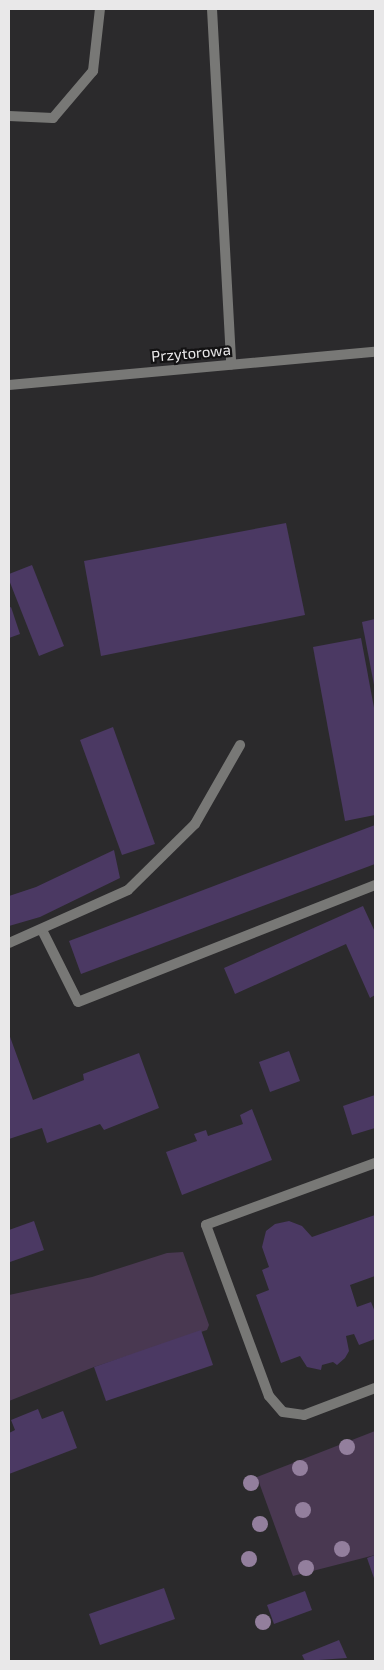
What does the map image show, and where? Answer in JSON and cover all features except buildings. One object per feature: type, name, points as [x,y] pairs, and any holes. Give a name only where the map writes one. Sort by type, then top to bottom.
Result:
[{"type":"street","points":[[9,116],[53,118],[93,71],[100,9]]},
{"type":"street","points":[[212,9],[231,364]]},
{"type":"street","name":"Przytorowa","points":[[9,385],[375,352]]},
{"type":"street","points":[[9,943],[42,930],[128,890],[195,824],[240,745]]},
{"type":"street","points":[[42,930],[78,1002],[375,884]]},
{"type":"street","points":[[375,1163],[206,1224],[269,1396],[282,1412],[304,1415],[375,1388]]},
{"type":"shaded area","points":[[183,1252],[209,1325],[207,1330],[94,1367],[9,1401],[9,1295],[92,1277],[167,1253]]},
{"type":"shaded area","points":[[375,1431],[375,1555],[293,1576],[257,1477]]}]
